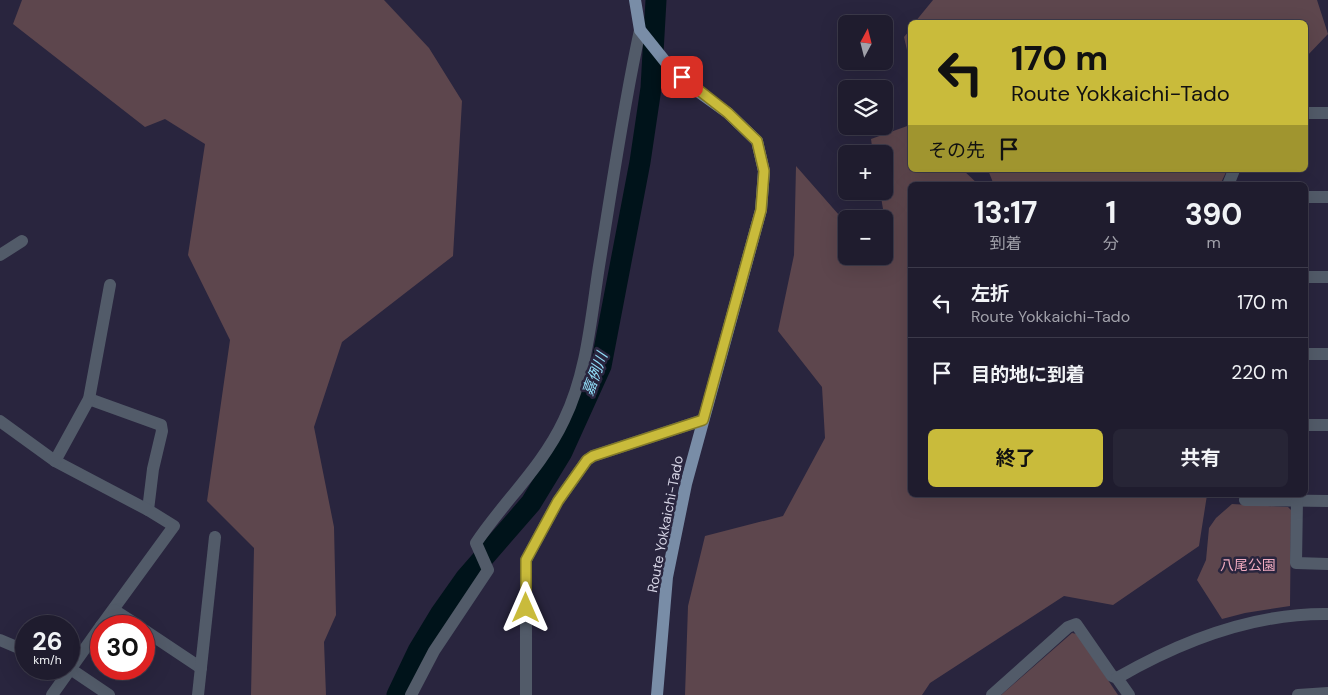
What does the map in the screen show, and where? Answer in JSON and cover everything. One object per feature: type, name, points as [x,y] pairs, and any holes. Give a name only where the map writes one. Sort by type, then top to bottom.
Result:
[{"type":"main road","name":"Route Yokkaichi-Tado","points":[[635,0],[640,30],[668,65],[696,90],[728,113],[757,141],[764,171],[761,210],[686,484],[667,578],[657,695]]},
{"type":"street","points":[[410,695],[434,651],[488,570],[476,543],[485,529],[540,462],[564,420],[578,385],[591,323],[627,90],[640,30]]},
{"type":"street","points":[[1308,113],[1328,113]]},
{"type":"street","points":[[1308,197],[1328,197]]},
{"type":"street","points":[[0,255],[22,241]]},
{"type":"street","points":[[1308,277],[1328,277]]},
{"type":"street","points":[[55,461],[88,399],[110,285]]},
{"type":"street","points":[[1308,354],[1328,354]]},
{"type":"street","points":[[88,399],[162,425],[153,469],[148,510]]},
{"type":"street","points":[[526,695],[526,560],[558,501],[587,460],[593,456],[703,420]]},
{"type":"street","points":[[0,421],[55,461],[148,510],[174,526],[110,615]]},
{"type":"street","points":[[1308,425],[1328,426]]},
{"type":"street","points":[[1246,497],[1245,500],[1328,500]]},
{"type":"street","points":[[1297,500],[1296,563],[1328,564]]},
{"type":"street","points":[[198,695],[215,537]]},
{"type":"street","points":[[114,610],[122,615]]},
{"type":"street","points":[[1117,678],[1152,658],[1195,639],[1246,624],[1272,619],[1328,614]]},
{"type":"street","points":[[992,695],[1068,627],[1076,624],[1112,676],[1117,678],[1128,695]]},
{"type":"street","points":[[155,637],[201,668]]},
{"type":"street","points":[[0,640],[15,646]]},
{"type":"street","points":[[80,654],[90,640]]},
{"type":"street","points":[[80,675],[109,695]]},
{"type":"street","points":[[52,695],[61,680]]},
{"type":"street","points":[[1298,695],[1328,693]]},
{"type":"green space","points":[[22,0],[384,0],[429,48],[462,101],[453,256],[342,342],[314,427],[334,527],[336,615],[324,642],[326,695],[251,695],[254,548],[207,501],[230,340],[188,255],[205,144],[165,119],[145,127],[13,24]]},
{"type":"green space","points":[[933,0],[1317,0],[1328,34],[1308,55],[1308,20],[917,20]]},
{"type":"green space","points":[[908,32],[908,54],[904,37]]},
{"type":"green space","points":[[908,126],[908,172],[965,172],[976,182],[908,182],[908,497],[1207,497],[1199,546],[1113,605],[1064,596],[930,683],[922,695],[685,695],[688,606],[705,536],[783,516],[825,438],[822,387],[778,331],[794,255],[796,166],[838,214],[838,265],[893,265],[893,210],[883,210],[882,200],[893,200],[893,145],[872,145],[871,139],[882,135],[893,135],[893,131]]},
{"type":"green space","points":[[989,172],[1226,172],[1221,182],[993,182]]},
{"type":"green space","name":"八尾公園","points":[[1232,504],[1288,507],[1291,510],[1290,606],[1245,613],[1222,619],[1197,580],[1206,560],[1209,528],[1216,518]]},
{"type":"green space","points":[[1072,633],[1077,634],[1118,695],[1001,695]]},
{"type":"waterway","name":"嘉例川","points":[[397,695],[418,651],[441,613],[465,579],[531,503],[562,452],[601,366],[640,162],[651,88],[656,0]]},
{"type":"route","points":[[526,608],[526,560],[558,501],[587,460],[593,456],[703,420],[761,210],[764,171],[757,141],[728,113],[696,90],[682,77]]}]
